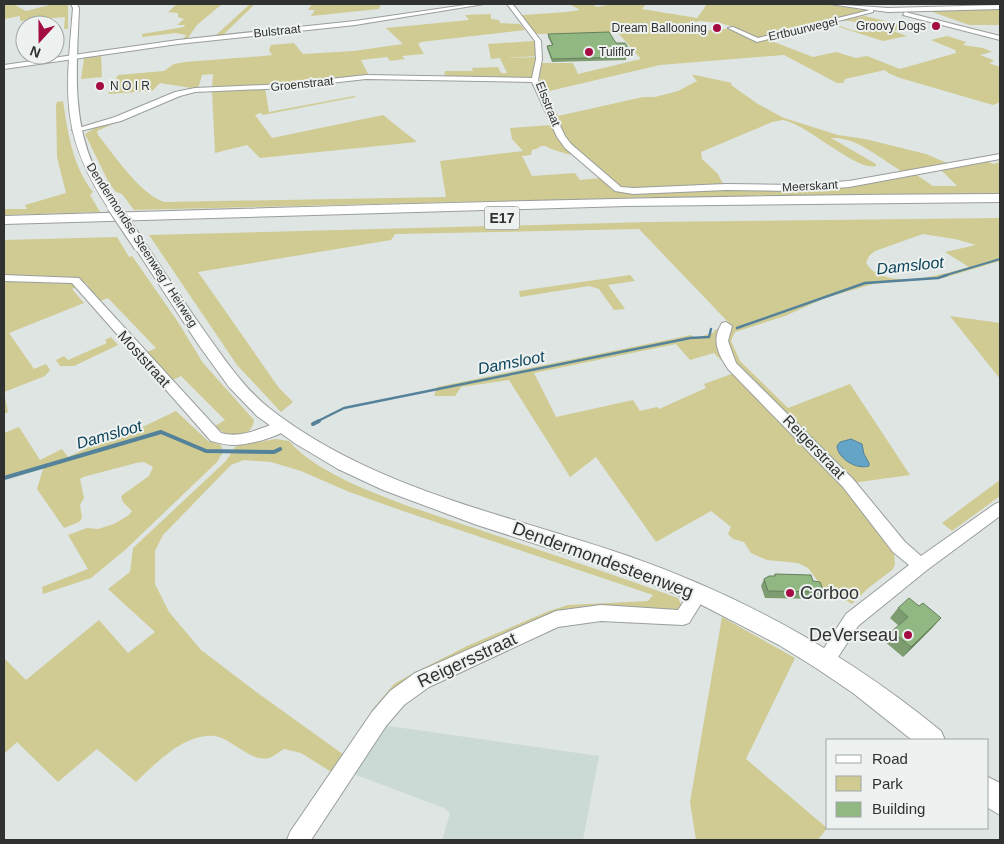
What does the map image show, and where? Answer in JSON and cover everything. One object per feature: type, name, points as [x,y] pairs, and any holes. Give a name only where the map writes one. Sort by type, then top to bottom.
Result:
[{"type":"highway","name":"E17","points":[[4,220],[460,206],[878,198],[1000,198]]},
{"type":"highway","name":"E17","points":[[4,232],[416,220],[1000,211]]},
{"type":"main road","name":"Dendermondse Steenweg / Heirweg","points":[[74,4],[76,8],[71,84],[72,112],[89,167],[140,246],[236,386],[282,426]]},
{"type":"main road","name":"Dendermondesteenweg","points":[[282,426],[324,452],[395,486],[443,504],[627,564],[756,619],[826,659],[907,718],[931,739]]},
{"type":"main road","points":[[989,791],[1000,801]]},
{"type":"street","name":"Bulstraat","points":[[4,67],[178,42],[355,23],[482,4]]},
{"type":"street","name":"Elsstraat","points":[[509,4],[520,14],[528,31],[538,41],[539,59],[535,80],[568,146],[618,189]]},
{"type":"street","points":[[833,4],[888,10],[1000,7]]},
{"type":"street","name":"Ertbuurwegel","points":[[731,28],[757,40],[864,14],[877,9]]},
{"type":"street","points":[[888,10],[1000,38]]},
{"type":"street","name":"Groenstraat","points":[[76,130],[118,119],[178,94],[195,90],[285,86],[366,77],[535,80]]},
{"type":"street","name":"Meerskant","points":[[618,189],[633,191],[726,187],[816,187],[892,177],[1000,157]]},
{"type":"street","name":"Moststraat","points":[[4,278],[75,280],[216,437],[226,441],[242,440],[262,436],[282,426]]},
{"type":"street","name":"Reigerstraat","points":[[726,326],[721,333],[722,341],[726,357],[732,366],[848,483],[900,547],[921,565]]},
{"type":"street","points":[[826,659],[852,620],[921,565],[1000,508]]},
{"type":"street","name":"Reigersstraat","points":[[298,840],[379,719],[397,698],[422,680],[556,619],[578,613],[599,612],[674,618],[683,617],[698,594]]},
{"type":"shaded area","points":[[382,725],[599,756],[583,840],[442,840],[450,813],[444,808],[351,773]]},
{"type":"green space","points":[[4,4],[13,4],[26,11],[53,4],[68,4],[68,29],[65,29],[65,15],[15,15],[15,17],[4,19]]},
{"type":"green space","points":[[177,4],[222,4],[197,25],[187,39],[215,36],[250,4],[255,4],[223,35],[296,28],[182,41],[186,35],[176,33],[142,37],[142,34],[184,27],[185,25],[177,25],[184,19],[178,17],[178,13],[168,12]]},
{"type":"green space","points":[[312,4],[381,4],[379,9],[311,16],[315,10],[308,10]]},
{"type":"green space","points":[[569,4],[592,4],[597,7],[613,4],[646,4],[642,9],[697,18],[707,4],[825,4],[872,10],[766,39],[813,57],[836,52],[856,58],[867,56],[900,69],[956,53],[955,50],[931,40],[947,36],[966,42],[963,45],[983,48],[992,52],[980,55],[993,60],[989,63],[1000,67],[1000,102],[993,105],[900,78],[885,70],[845,79],[843,83],[837,83],[784,55],[660,65],[545,92],[558,116],[678,91],[697,81],[692,75],[695,75],[732,83],[731,85],[758,104],[784,118],[838,135],[865,139],[926,154],[947,163],[1000,153],[1000,155],[905,173],[860,145],[841,138],[831,138],[876,164],[876,166],[868,166],[857,162],[793,123],[782,120],[772,122],[701,152],[702,159],[718,174],[724,186],[632,190],[620,187],[568,141],[537,80],[541,80],[539,78],[541,63],[573,63],[578,74],[641,59],[618,33],[537,34],[532,32],[522,15],[580,10]],"holes":[[[700,21],[720,23],[736,28],[692,32],[685,28],[693,27],[688,23]]]},
{"type":"green space","points":[[1000,7],[1000,25],[969,25],[927,10]]},
{"type":"green space","points":[[491,14],[491,19],[499,20],[500,23],[520,24],[525,30],[421,42],[418,44],[424,54],[402,56],[405,59],[390,61],[387,57],[361,60],[369,76],[306,83],[212,88],[213,74],[202,75],[198,89],[160,83],[152,91],[108,94],[118,75],[164,71],[174,64],[185,62],[272,55],[269,50],[271,45],[294,43],[303,54],[354,51],[403,44],[386,28],[469,20],[465,15]]},
{"type":"green space","points":[[864,16],[907,26],[893,31],[907,36],[883,41],[829,24],[854,31],[869,27],[851,21],[841,21]]},
{"type":"green space","points":[[535,41],[537,56],[506,58],[536,57],[533,77],[531,78],[444,77],[445,71],[473,71],[472,68],[498,67],[501,73],[507,73],[500,58],[491,59],[488,44]]},
{"type":"green space","points":[[101,56],[102,77],[81,79],[84,58]]},
{"type":"green space","points":[[535,81],[573,155],[546,146],[540,146],[532,150],[531,155],[522,156],[532,176],[575,173],[580,180],[601,178],[615,188],[798,189],[915,174],[933,186],[957,186],[940,169],[986,161],[993,164],[1000,162],[1000,193],[670,197],[134,210],[122,194],[116,192],[109,183],[85,134],[95,128],[176,96],[97,131],[98,135],[137,182],[146,191],[164,202],[446,197],[440,161],[523,151],[512,139],[510,128],[551,125],[532,82]]},
{"type":"green space","points":[[265,88],[269,112],[354,96],[356,97],[255,115],[272,138],[383,115],[417,142],[260,158],[247,145],[215,153],[212,91],[192,92],[176,96],[192,91]]},
{"type":"green space","points":[[63,101],[69,137],[76,160],[80,171],[93,192],[90,195],[100,212],[4,215],[4,209],[27,209],[25,205],[66,193],[57,157],[56,105],[57,102]]},
{"type":"green space","points":[[1000,218],[1000,261],[943,278],[873,284],[825,298],[785,316],[735,332],[731,341],[740,361],[788,408],[850,384],[910,475],[852,483],[774,413],[844,488],[894,551],[895,565],[892,570],[867,589],[852,604],[839,596],[830,597],[808,568],[798,563],[767,560],[751,553],[744,542],[733,539],[728,534],[731,527],[711,511],[656,542],[596,457],[570,477],[509,380],[461,387],[455,396],[434,396],[437,387],[691,335],[695,338],[713,333],[729,323],[639,229],[395,234],[391,240],[198,272],[279,388],[293,402],[281,412],[237,365],[149,235],[649,222]],"holes":[[[923,234],[955,239],[976,245],[945,252],[969,267],[929,277],[899,279],[886,277],[874,272],[866,263],[869,256],[875,251]],[[676,344],[690,360],[714,353],[734,373],[704,384],[706,388],[659,409],[657,407],[640,411],[633,400],[556,417],[534,373]]]},
{"type":"green space","points":[[117,237],[129,257],[132,256],[178,322],[203,363],[254,420],[249,431],[238,435],[225,433],[215,426],[225,420],[181,376],[171,381],[147,352],[156,348],[108,298],[98,302],[86,283],[72,289],[84,303],[9,333],[34,369],[46,364],[50,370],[45,376],[4,392],[4,240]]},
{"type":"green space","points":[[630,275],[635,281],[608,285],[625,309],[614,310],[599,289],[589,286],[520,297],[519,291]]},
{"type":"green space","points":[[950,316],[1000,323],[1000,379]]},
{"type":"green space","points":[[111,337],[118,345],[74,366],[60,366],[56,360],[64,356],[68,360],[107,343],[105,340]]},
{"type":"green space","points":[[4,392],[8,412],[4,414]]},
{"type":"green space","points":[[176,411],[208,441],[221,445],[223,452],[217,462],[125,550],[91,578],[43,594],[42,587],[88,569],[68,535],[87,528],[98,529],[114,524],[129,515],[132,511],[123,502],[121,496],[149,476],[153,467],[144,462],[136,463],[80,479],[84,498],[80,505],[82,518],[79,522],[64,528],[37,489],[44,466],[4,478],[4,433],[19,427],[40,460],[62,449],[68,457],[108,438],[111,442]]},
{"type":"green space","points":[[276,439],[289,441],[305,456],[327,470],[379,495],[678,598],[681,609],[675,611],[585,606],[554,615],[447,662],[333,773],[301,753],[284,749],[271,757],[257,758],[215,736],[204,736],[182,744],[161,758],[136,782],[97,749],[58,782],[17,742],[4,754],[4,658],[26,680],[99,620],[128,653],[155,632],[108,589],[130,572],[133,548],[226,461],[235,447]],"holes":[[[244,460],[271,462],[301,471],[347,491],[397,509],[653,595],[648,601],[568,605],[549,611],[467,646],[408,676],[394,684],[373,709],[344,755],[201,650],[169,612],[155,584],[155,551],[163,535],[231,465]]]},
{"type":"green space","points":[[1000,480],[1000,496],[952,531],[942,523]]},
{"type":"green space","points":[[722,617],[795,658],[746,759],[826,829],[818,840],[696,840],[690,802]]},
{"type":"water","points":[[851,439],[862,444],[869,466],[854,465],[844,459],[838,451],[837,446],[840,442]]},
{"type":"building","name":"Tuliflor","points":[[609,32],[616,43],[625,43],[632,54],[625,54],[626,57],[552,59],[547,46],[553,45],[548,34]]},
{"type":"building","points":[[775,574],[811,575],[813,581],[820,582],[824,592],[768,591],[764,579],[769,576],[775,576]]},
{"type":"building","points":[[909,598],[919,606],[923,603],[941,618],[911,647],[892,631],[908,617],[898,608]]},
{"type":"waterway","name":"Damsloot","points":[[943,276],[1000,259]]},
{"type":"waterway","name":"Damsloot","points":[[737,328],[865,283],[938,278],[947,275]]},
{"type":"waterway","name":"Damsloot","points":[[316,422],[344,408],[690,338],[709,337],[711,329]]},
{"type":"waterway","name":"Damsloot","points":[[313,424],[319,421]]},
{"type":"waterway","name":"Damsloot","points":[[4,478],[161,432],[206,451],[274,452],[280,449]]},
{"type":"place","name":"Groovy Dogs","points":[[936,26]]},
{"type":"place","name":"Dream Ballooning","points":[[717,28]]},
{"type":"place","name":"Tuliflor","points":[[589,52]]},
{"type":"place","name":"N O I R","points":[[100,86]]},
{"type":"place","name":"Corboo","points":[[790,593]]},
{"type":"place","name":"DeVerseau","points":[[908,635]]}]
